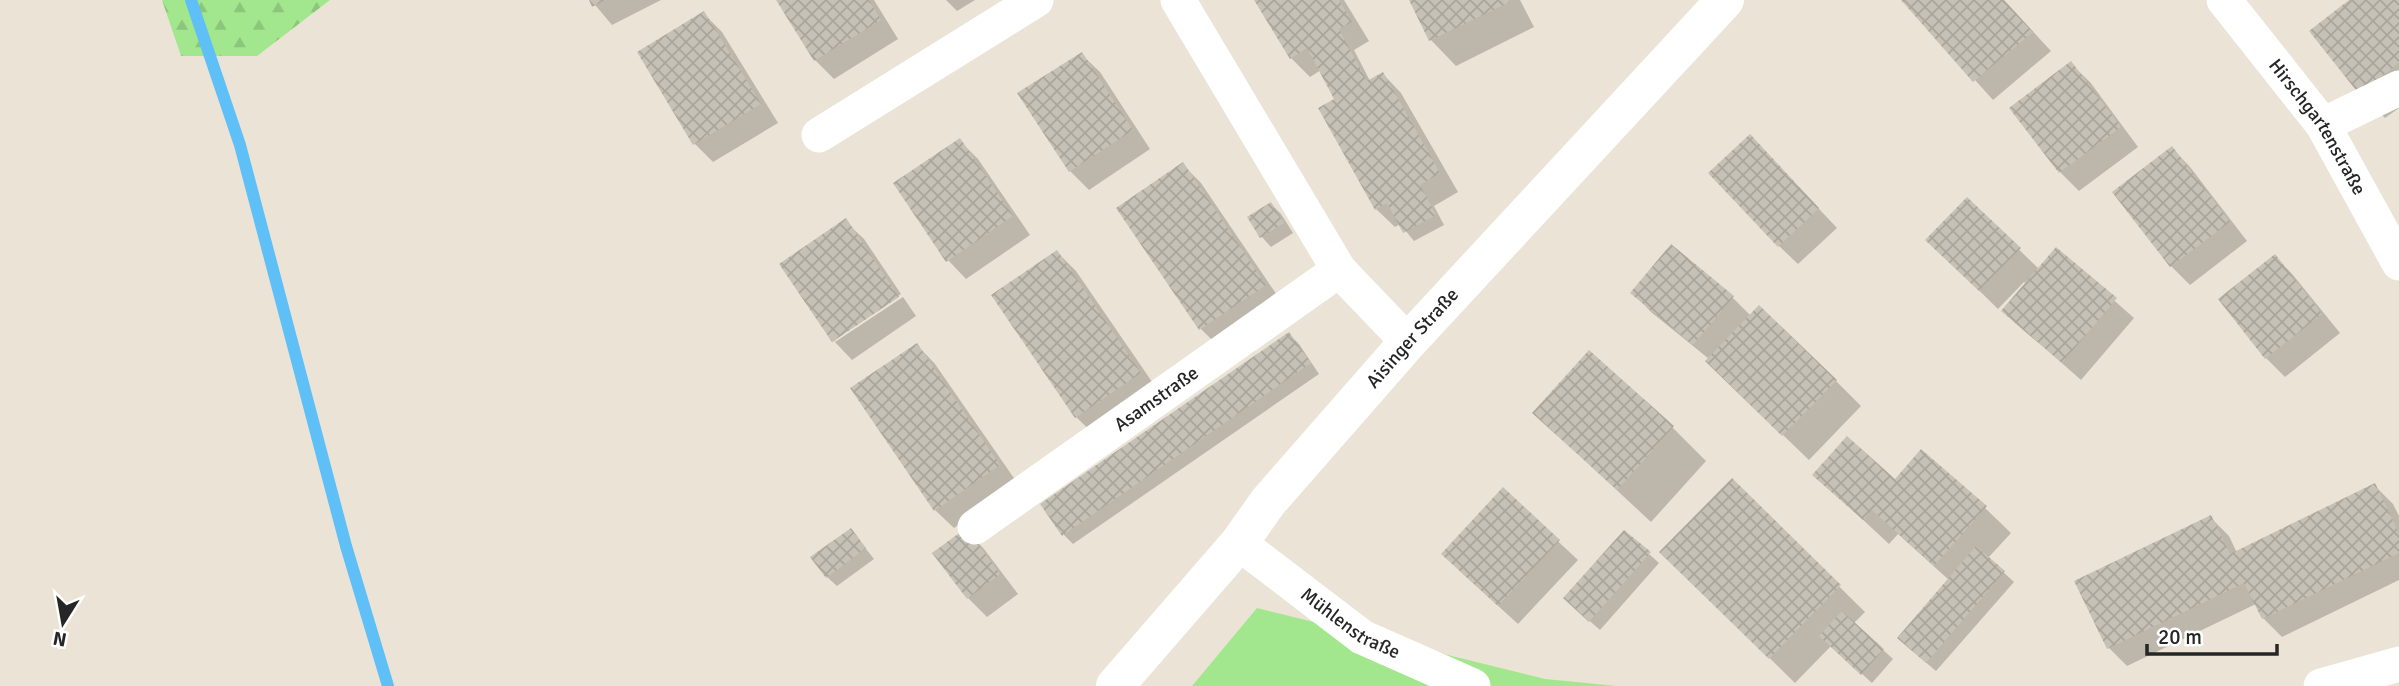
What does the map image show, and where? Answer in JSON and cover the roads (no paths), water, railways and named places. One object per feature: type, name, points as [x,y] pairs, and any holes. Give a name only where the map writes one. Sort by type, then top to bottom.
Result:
[{"type":"main road","name":"Aisinger Straße","points":[[1115,686],[1238,543],[1268,502],[1408,342],[1725,0]]},
{"type":"street","points":[[819,135],[1036,0]]},
{"type":"street","points":[[1178,0],[1339,270],[1408,342]]},
{"type":"street","name":"Hirschgartenstraße","points":[[2224,0],[2323,125],[2399,263]]},
{"type":"street","points":[[2323,125],[2399,88]]},
{"type":"street","name":"Asamstraße","points":[[975,527],[1339,270]]},
{"type":"street","name":"Mühlenstraße","points":[[1238,543],[1362,637],[1473,686]]},
{"type":"street","points":[[2321,686],[2399,664]]},
{"type":"waterway","points":[[191,0],[240,145],[346,546],[388,686]]}]
